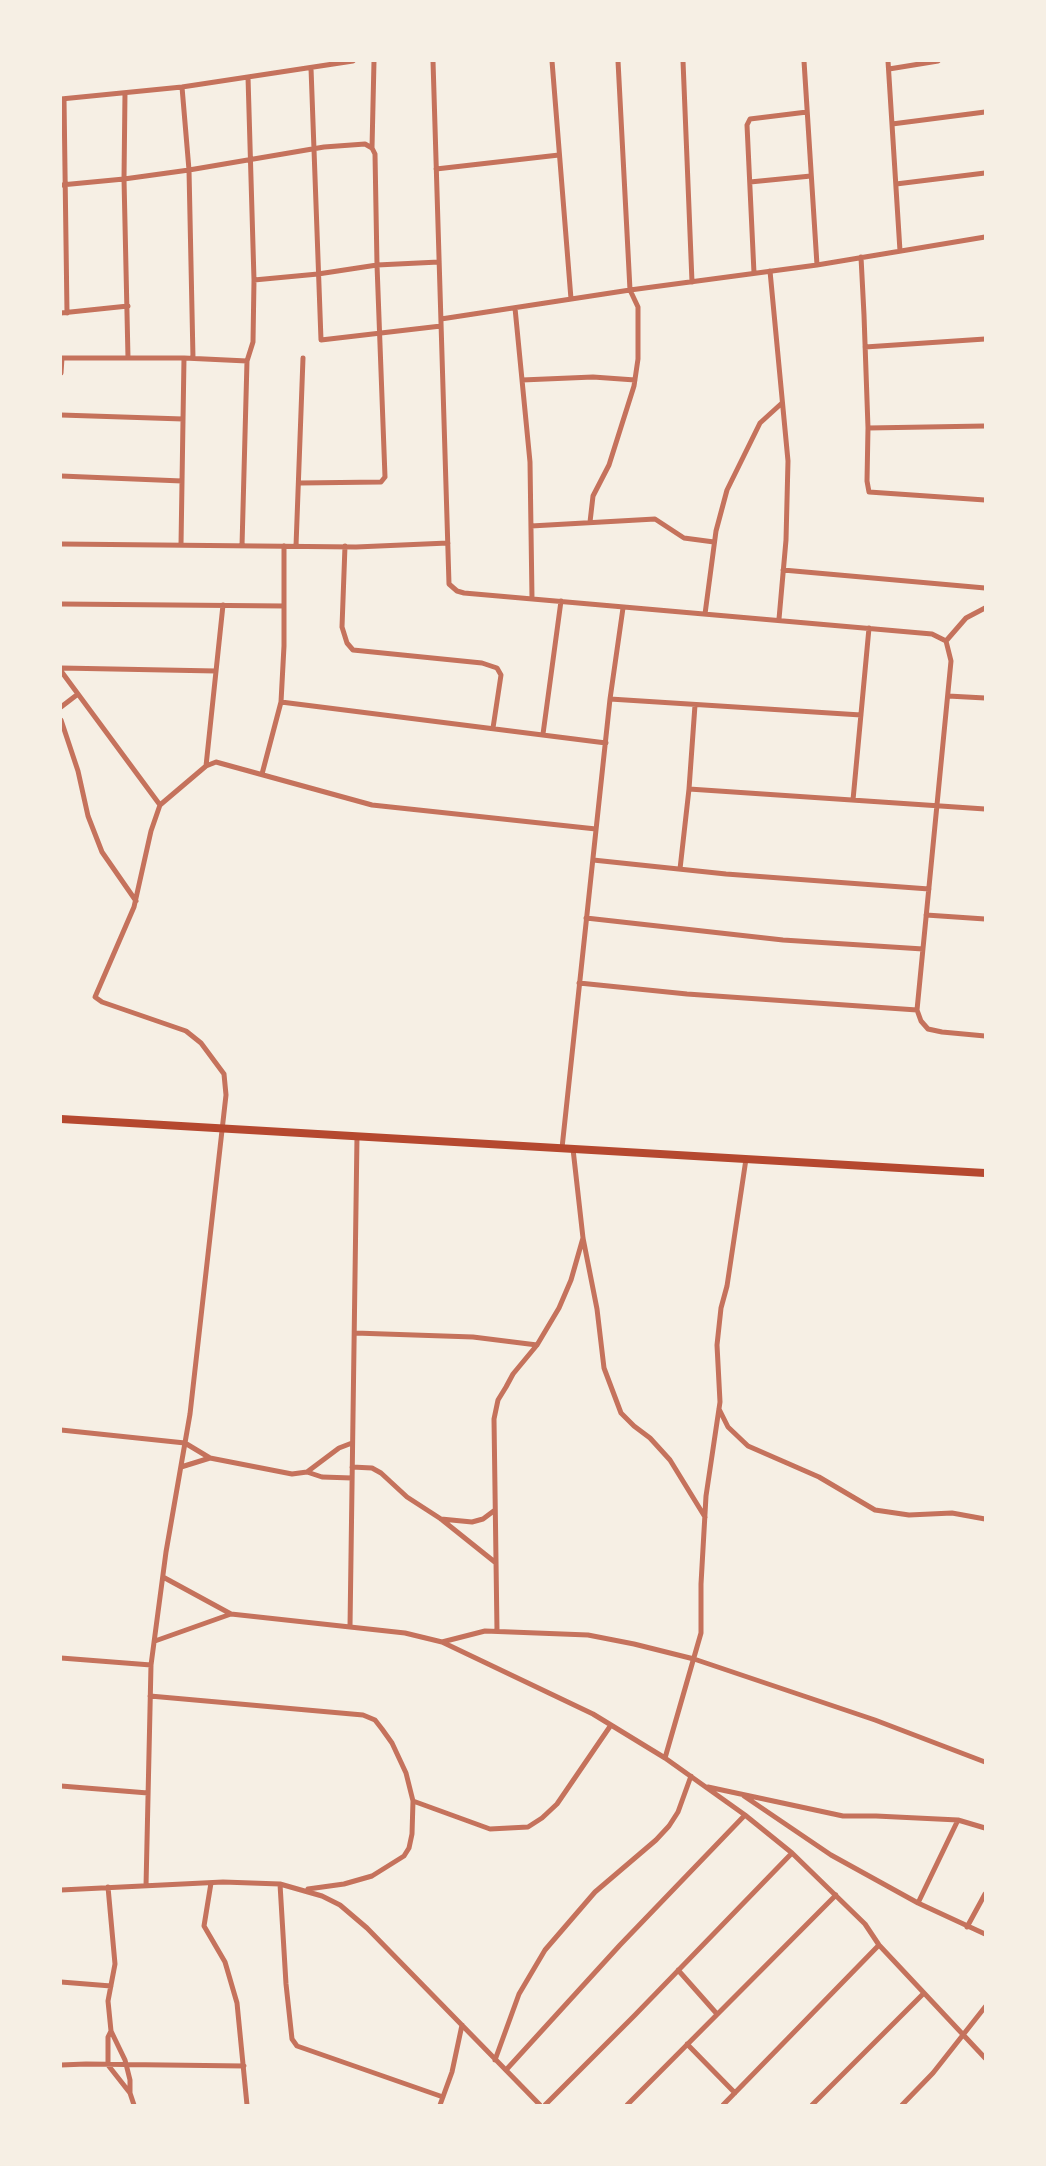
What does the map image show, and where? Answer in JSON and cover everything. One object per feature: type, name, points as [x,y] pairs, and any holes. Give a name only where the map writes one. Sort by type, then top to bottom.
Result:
[{"type":"main road","points":[[61,1119],[985,1173]]},
{"type":"street","points":[[128,306],[64,313],[62,99],[182,87],[352,61]]},
{"type":"street","points":[[300,483],[380,482],[385,477],[379,335],[375,154],[372,148],[374,61]]},
{"type":"street","points":[[433,61],[449,584],[452,588],[464,593],[932,634],[946,641],[951,661],[917,1010],[921,1021],[928,1029],[985,1036]]},
{"type":"street","points":[[552,61],[570,299]]},
{"type":"street","points":[[590,522],[593,496],[609,465],[635,380],[638,359],[638,307],[630,290],[618,61]]},
{"type":"street","points":[[683,61],[692,282]]},
{"type":"street","points":[[804,61],[817,265]]},
{"type":"street","points":[[888,61],[900,251]]},
{"type":"street","points":[[889,69],[938,61]]},
{"type":"street","points":[[311,68],[321,340],[379,335],[441,326]]},
{"type":"street","points":[[242,546],[247,361],[253,342],[254,280],[248,77]]},
{"type":"street","points":[[182,87],[189,170],[193,358]]},
{"type":"street","points":[[125,93],[124,179],[128,358]]},
{"type":"street","points":[[754,273],[747,125],[750,120],[807,112]]},
{"type":"street","points":[[892,124],[985,112]]},
{"type":"street","points":[[63,185],[189,170],[313,150],[365,144],[372,148]]},
{"type":"street","points":[[436,169],[559,155]]},
{"type":"street","points":[[896,184],[985,173]]},
{"type":"street","points":[[750,182],[811,176]]},
{"type":"street","points":[[441,319],[630,290],[817,265],[985,237]]},
{"type":"street","points":[[861,257],[868,428],[867,481],[869,492],[985,500]]},
{"type":"street","points":[[254,280],[318,274],[377,264],[439,262]]},
{"type":"street","points":[[770,271],[788,461],[786,540],[778,620]]},
{"type":"street","points":[[515,308],[530,462],[532,598]]},
{"type":"street","points":[[865,347],[985,340]]},
{"type":"street","points":[[61,373],[62,358],[193,358],[247,361]]},
{"type":"street","points":[[181,545],[184,358]]},
{"type":"street","points":[[296,546],[300,483],[303,358]]},
{"type":"street","points":[[522,380],[593,377],[635,380]]},
{"type":"street","points":[[705,614],[714,542],[727,490],[760,423],[782,403]]},
{"type":"street","points":[[61,415],[183,419]]},
{"type":"street","points":[[868,428],[985,426]]},
{"type":"street","points":[[61,476],[182,481]]},
{"type":"street","points":[[531,526],[655,520],[684,538],[714,542]]},
{"type":"street","points":[[61,544],[345,546],[448,543]]},
{"type":"street","points":[[262,774],[281,702],[284,546]]},
{"type":"street","points":[[345,546],[342,627],[347,644],[354,650],[482,663],[497,668],[502,675],[494,728]]},
{"type":"street","points":[[784,570],[906,579],[985,588]]},
{"type":"street","points":[[543,734],[561,601]]},
{"type":"street","points":[[61,604],[284,606]]},
{"type":"street","points":[[206,766],[223,605]]},
{"type":"street","points":[[562,1148],[610,700],[623,608]]},
{"type":"street","points":[[946,641],[966,618],[985,608]]},
{"type":"street","points":[[853,800],[869,628]]},
{"type":"street","points":[[61,669],[216,671]]},
{"type":"street","points":[[61,669],[160,805]]},
{"type":"street","points":[[61,708],[78,694]]},
{"type":"street","points":[[948,696],[985,698]]},
{"type":"street","points":[[610,700],[861,715]]},
{"type":"street","points":[[281,702],[606,743]]},
{"type":"street","points":[[680,869],[689,788],[695,705]]},
{"type":"street","points":[[61,720],[78,771],[88,816],[102,852],[136,901]]},
{"type":"street","points":[[146,1886],[151,1665],[185,1443],[226,1095],[224,1074],[201,1043],[186,1030],[102,1002],[95,997],[136,901],[151,831],[160,805],[206,766],[216,762],[372,805],[596,829]]},
{"type":"street","points":[[689,788],[985,809]]},
{"type":"street","points":[[592,860],[929,889]]},
{"type":"street","points":[[926,915],[985,919]]},
{"type":"street","points":[[586,918],[783,940],[923,949]]},
{"type":"street","points":[[579,983],[687,994],[917,1010]]},
{"type":"street","points":[[350,1627],[357,1136]]},
{"type":"street","points":[[573,1149],[583,1238],[597,1309],[604,1368],[621,1413],[650,1438],[670,1460],[705,1518]]},
{"type":"street","points":[[665,1758],[701,1633],[706,1496],[719,1409],[717,1344],[721,1308],[727,1286],[746,1159]]},
{"type":"street","points":[[496,1631],[494,1419],[498,1400],[513,1374],[537,1345],[558,1308],[572,1280],[583,1238]]},
{"type":"street","points":[[355,1333],[473,1337],[537,1345]]},
{"type":"street","points":[[719,1409],[728,1427],[748,1446],[819,1477],[875,1510],[910,1515],[952,1513],[985,1519]]},
{"type":"street","points":[[61,1430],[185,1443],[210,1458],[292,1474],[307,1472],[322,1477],[352,1478]]},
{"type":"street","points":[[307,1472],[339,1448],[352,1443]]},
{"type":"street","points":[[180,1467],[210,1458]]},
{"type":"street","points":[[352,1467],[372,1468],[381,1473],[407,1497],[441,1519],[496,1563]]},
{"type":"street","points":[[441,1519],[472,1522],[482,1520],[496,1510]]},
{"type":"street","points":[[163,1577],[231,1614],[405,1633],[442,1642],[611,1725],[691,1776],[792,1852],[865,1924],[879,1945],[985,2058]]},
{"type":"street","points":[[154,1641],[231,1614]]},
{"type":"street","points":[[442,1642],[485,1631],[588,1635],[694,1659],[876,1720],[985,1762]]},
{"type":"street","points":[[61,1658],[151,1665]]},
{"type":"street","points":[[150,1696],[363,1715],[375,1720],[392,1743],[403,1765],[413,1801],[412,1834],[409,1848],[404,1856],[372,1876],[344,1884],[305,1890]]},
{"type":"street","points":[[413,1801],[490,1829],[528,1827],[542,1818],[557,1804],[611,1725]]},
{"type":"street","points":[[495,2060],[520,1994],[545,1950],[595,1892],[656,1840],[669,1826],[678,1812],[691,1776]]},
{"type":"street","points":[[61,1786],[148,1793]]},
{"type":"street","points":[[705,1786],[843,1816],[958,1820],[985,1828]]},
{"type":"street","points":[[741,1794],[831,1855],[918,1903],[985,1934]]},
{"type":"street","points":[[506,2070],[620,1945],[745,1815]]},
{"type":"street","points":[[918,1903],[958,1820]]},
{"type":"street","points":[[545,2105],[792,1852]]},
{"type":"street","points":[[211,1883],[204,1926],[225,1962],[237,2003],[247,2105]]},
{"type":"street","points":[[61,1890],[211,1883],[280,1884],[322,1896],[340,1905],[367,1928],[540,2105]]},
{"type":"street","points":[[280,1884],[286,1984],[292,2040],[297,2046],[443,2097]]},
{"type":"street","points":[[108,1887],[115,1964],[108,2001],[111,2031],[126,2065],[130,2080],[130,2093],[134,2105]]},
{"type":"street","points":[[967,1927],[985,1894]]},
{"type":"street","points":[[627,2105],[836,1895]]},
{"type":"street","points":[[723,2105],[879,1945]]},
{"type":"street","points":[[678,1970],[717,2014]]},
{"type":"street","points":[[61,1982],[111,1986]]},
{"type":"street","points":[[812,2105],[924,1994]]},
{"type":"street","points":[[902,2105],[933,2073],[985,2007]]},
{"type":"street","points":[[441,2104],[452,2072],[462,2025]]},
{"type":"street","points":[[111,2031],[108,2037],[108,2065],[130,2093]]},
{"type":"street","points":[[687,2044],[735,2093]]},
{"type":"street","points":[[61,2065],[244,2066]]}]
